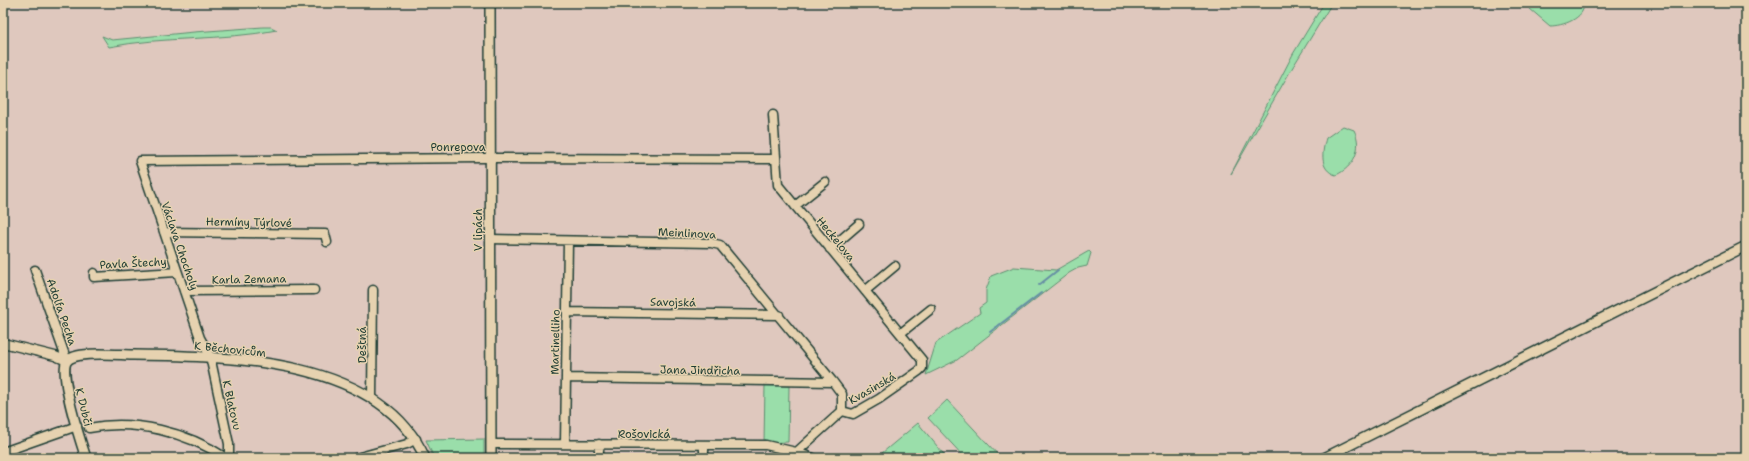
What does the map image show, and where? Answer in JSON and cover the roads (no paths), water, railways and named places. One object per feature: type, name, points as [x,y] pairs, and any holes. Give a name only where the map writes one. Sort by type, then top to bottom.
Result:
[{"type":"street","name":"V lipách","points":[[490,3],[491,458]]},
{"type":"street","name":"Heckelova","points":[[773,115],[778,185],[922,360]]},
{"type":"street","name":"Ponrepova","points":[[140,161],[491,158],[776,159]]},
{"type":"street","name":"Václava Chocholy","points":[[140,161],[200,338],[210,356]]},
{"type":"street","points":[[795,206],[825,182]]},
{"type":"street","points":[[830,249],[859,224]]},
{"type":"street","name":"Hermíny Týrlové","points":[[164,232],[325,234],[327,242]]},
{"type":"street","name":"Meinlinova","points":[[490,239],[716,243],[724,248],[834,382],[842,394],[842,412]]},
{"type":"street","name":"Martinelliho","points":[[565,444],[568,241]]},
{"type":"street","points":[[1324,458],[1746,246]]},
{"type":"street","points":[[865,291],[895,266]]},
{"type":"street","name":"Adolfa Pecha","points":[[35,270],[67,361]]},
{"type":"street","name":"Pavla Štechy","points":[[94,273],[94,276],[177,272]]},
{"type":"street","name":"Karla Zemana","points":[[184,291],[314,290]]},
{"type":"street","name":"Deštná","points":[[372,399],[373,290]]},
{"type":"street","points":[[901,333],[930,309]]},
{"type":"street","name":"Savojská","points":[[567,312],[778,315]]},
{"type":"street","points":[[3,343],[55,356],[67,361]]},
{"type":"street","name":"K Běchovicům","points":[[67,361],[71,358],[83,355],[210,356],[292,368],[330,379],[372,399],[401,421],[416,439],[425,458]]},
{"type":"street","name":"K Blatovu","points":[[210,356],[229,444],[229,458]]},
{"type":"street","name":"Kvasinská","points":[[793,455],[842,412],[853,414],[885,395],[919,371],[922,368],[922,360]]},
{"type":"street","name":"K Dubči","points":[[67,361],[65,368],[65,379],[76,426],[86,458]]},
{"type":"street","name":"Jana Jindřicha","points":[[566,378],[834,382]]},
{"type":"street","points":[[89,428],[107,424],[158,429],[191,440],[216,451],[226,458]]},
{"type":"street","points":[[3,452],[76,426]]},
{"type":"street","points":[[356,458],[407,444],[416,439]]},
{"type":"street","name":"Rošovická","points":[[491,444],[770,446],[793,455],[813,458]]},
{"type":"street","points":[[599,444],[599,458]]},
{"type":"street","points":[[704,445],[704,458]]},
{"type":"waterway","points":[[1039,285],[1058,270]]},
{"type":"waterway","points":[[990,332],[1041,293]]}]
